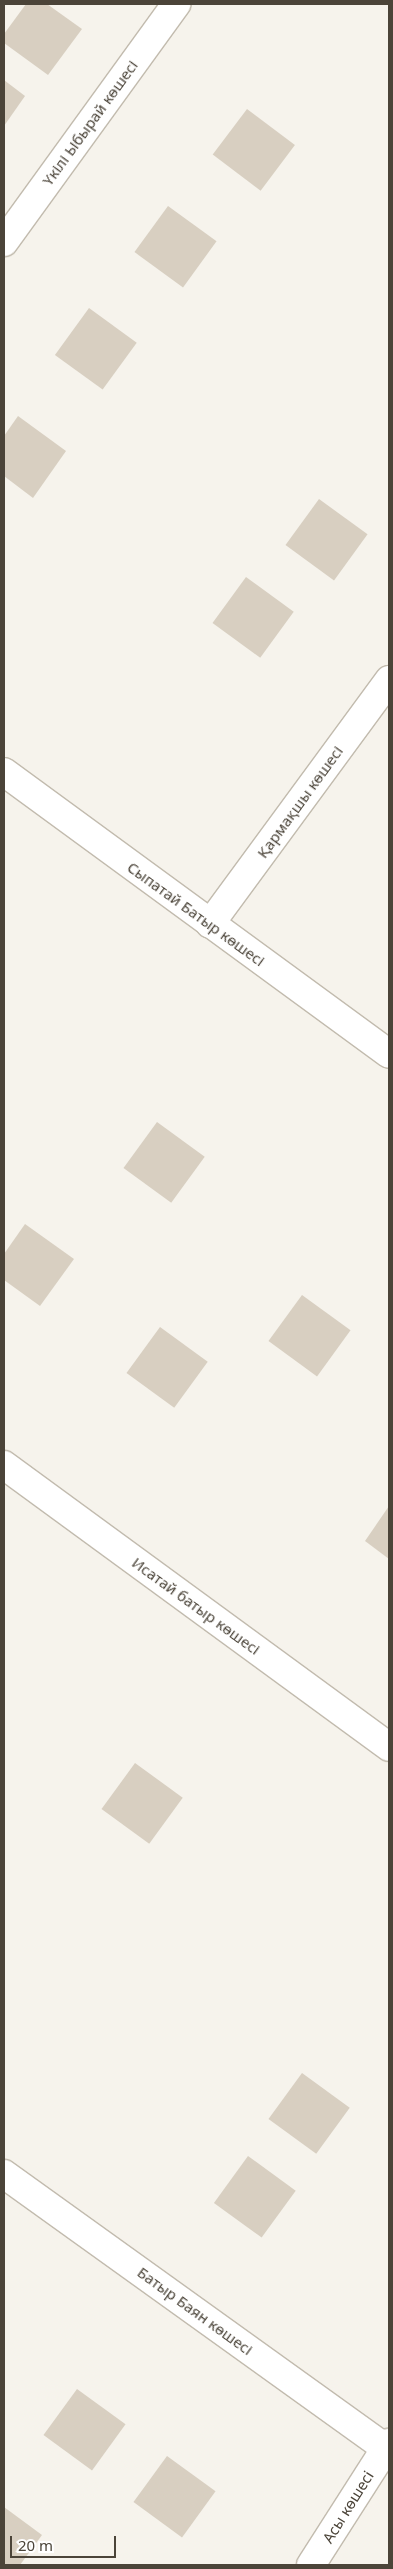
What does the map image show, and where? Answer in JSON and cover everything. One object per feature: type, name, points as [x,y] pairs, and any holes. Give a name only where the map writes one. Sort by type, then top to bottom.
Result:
[{"type":"street","name":"Үкілі Ыбырай көшесі","points":[[4,242],[176,4]]},
{"type":"street","name":"Қармақшы көшесі","points":[[210,924],[389,680]]},
{"type":"street","name":"Сыпатай Батыр көшесі","points":[[4,772],[389,1054]]},
{"type":"street","name":"Исатай батыр көшесі","points":[[4,1465],[389,1747]]},
{"type":"street","name":"Батыр Баян көшесі","points":[[4,2174],[388,2446]]},
{"type":"street","name":"Асы көшесі","points":[[311,2565],[388,2446]]},
{"type":"building","points":[[26,4],[47,4],[82,29],[48,75],[4,43],[4,34]]},
{"type":"building","points":[[4,80],[25,96],[4,126]]},
{"type":"building","points":[[247,109],[295,145],[261,191],[213,155]]},
{"type":"building","points":[[168,206],[217,241],[183,287],[134,252]]},
{"type":"building","points":[[89,308],[137,343],[103,390],[55,355]]},
{"type":"building","points":[[18,416],[66,451],[33,498],[4,476],[4,436]]},
{"type":"building","points":[[319,499],[368,534],[334,580],[285,545]]},
{"type":"building","points":[[246,577],[294,612],[260,658],[212,623]]},
{"type":"building","points":[[157,1122],[205,1157],[171,1203],[123,1168]]},
{"type":"building","points":[[25,1224],[74,1259],[40,1306],[4,1280],[4,1254]]},
{"type":"building","points":[[302,1295],[351,1330],[317,1376],[268,1341]]},
{"type":"building","points":[[160,1327],[208,1362],[174,1408],[126,1373]]},
{"type":"building","points":[[389,1506],[389,1559],[365,1541]]},
{"type":"building","points":[[135,1763],[183,1798],[149,1844],[101,1809]]},
{"type":"building","points":[[302,2073],[350,2108],[316,2154],[268,2119]]},
{"type":"building","points":[[248,2156],[296,2191],[262,2238],[214,2203]]},
{"type":"building","points":[[77,2389],[126,2424],[92,2470],[43,2435]]},
{"type":"building","points":[[167,2456],[216,2491],[182,2537],[133,2502]]},
{"type":"building","points":[[4,2507],[42,2535],[20,2565],[4,2565]]}]
